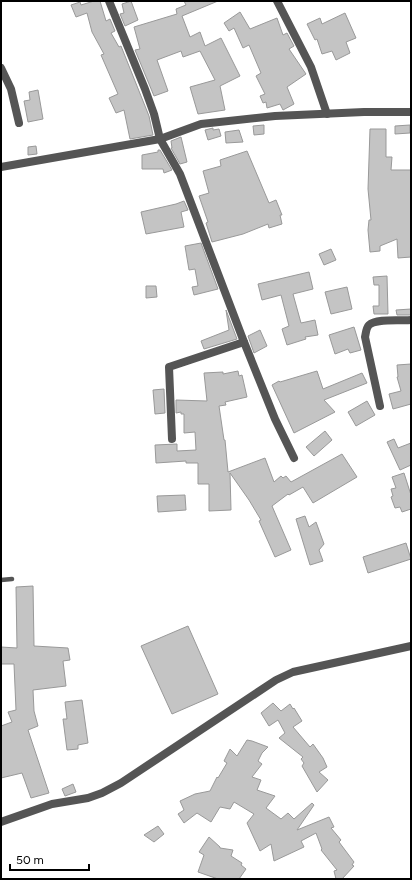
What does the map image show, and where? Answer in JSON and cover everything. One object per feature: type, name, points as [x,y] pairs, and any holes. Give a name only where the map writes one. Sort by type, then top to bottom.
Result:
[{"type":"street","points":[[109,1],[154,114],[160,139],[180,174],[244,342],[275,419],[294,458]]},
{"type":"street","points":[[277,1],[311,67],[327,114]]},
{"type":"street","points":[[1,68],[11,89],[19,124]]},
{"type":"street","points":[[1,167],[160,139],[201,124],[275,116],[364,112],[411,112]]},
{"type":"street","points":[[380,406],[365,337],[366,329],[370,324],[376,321],[411,320]]},
{"type":"street","points":[[172,438],[169,367],[244,342]]},
{"type":"street","points":[[1,822],[52,804],[88,798],[102,793],[121,783],[276,680],[293,672],[411,646]]},
{"type":"lane","points":[[1,580],[12,579]]},
{"type":"building","points":[[94,1],[100,1],[106,21],[110,19],[115,31],[111,33],[119,47],[121,46],[149,116],[153,135],[130,139],[124,110],[116,113],[109,98],[118,94],[101,55],[104,54],[92,32],[87,13],[76,17],[71,5],[80,2],[81,5]]},
{"type":"building","points":[[131,1],[138,20],[125,26],[120,14],[124,13],[122,4]]},
{"type":"building","points":[[184,1],[218,1],[182,16],[190,37],[200,32],[205,46],[221,38],[240,76],[220,86],[225,110],[198,114],[190,87],[215,80],[200,51],[183,57],[181,51],[157,60],[168,91],[154,96],[135,50],[140,49],[134,27],[177,14],[176,9],[186,5]]},
{"type":"building","points":[[240,12],[250,29],[277,18],[283,35],[287,33],[294,46],[289,49],[306,74],[287,87],[294,104],[283,110],[280,104],[267,108],[266,102],[263,103],[260,96],[265,94],[256,76],[261,73],[249,45],[243,48],[234,28],[229,31],[224,23]]},
{"type":"building","points":[[345,13],[356,38],[346,42],[350,53],[336,60],[332,51],[322,54],[317,39],[315,40],[307,24],[320,18],[322,24]]},
{"type":"building","points":[[38,90],[43,119],[28,122],[24,101],[30,100],[29,92]]},
{"type":"building","points":[[264,125],[264,134],[254,135],[253,126]]},
{"type":"building","points":[[410,125],[410,133],[395,134],[395,126]]},
{"type":"building","points":[[213,128],[213,130],[219,129],[221,136],[208,140],[205,130]]},
{"type":"building","points":[[370,129],[386,129],[386,157],[392,157],[391,170],[411,170],[411,257],[398,258],[397,239],[380,246],[380,251],[370,252],[368,230],[369,220],[371,220],[368,189]]},
{"type":"building","points":[[239,130],[243,142],[226,143],[225,132]]},
{"type":"building","points":[[181,137],[187,162],[180,164],[171,148],[171,141]]},
{"type":"building","points":[[36,146],[37,154],[28,155],[28,147]]},
{"type":"building","points":[[158,150],[160,150],[172,170],[164,173],[163,169],[142,169],[142,155],[158,152]]},
{"type":"building","points":[[247,151],[269,203],[276,200],[282,215],[280,215],[282,224],[269,228],[268,224],[243,234],[212,242],[206,223],[208,222],[199,196],[209,193],[203,171],[221,166],[220,160]]},
{"type":"building","points":[[184,201],[188,210],[181,212],[184,227],[146,234],[141,212]]},
{"type":"building","points":[[201,243],[218,289],[194,295],[192,287],[198,286],[195,269],[189,270],[185,246]]},
{"type":"building","points":[[331,249],[336,260],[324,265],[319,254]]},
{"type":"building","points":[[309,272],[313,289],[293,294],[301,323],[315,320],[318,335],[305,337],[306,339],[287,345],[282,329],[289,326],[281,295],[262,300],[258,284]]},
{"type":"building","points":[[387,276],[388,314],[374,314],[373,306],[379,306],[379,285],[374,285],[373,277]]},
{"type":"building","points":[[146,286],[156,286],[157,297],[146,298]]},
{"type":"building","points":[[347,287],[352,309],[331,314],[325,292]]},
{"type":"building","points":[[411,309],[411,315],[397,315],[396,310]]},
{"type":"building","points":[[226,310],[237,339],[204,349],[201,341],[229,330]]},
{"type":"building","points":[[354,327],[361,350],[350,353],[348,349],[335,354],[329,335]]},
{"type":"building","points":[[260,330],[267,346],[254,353],[248,336]]},
{"type":"building","points":[[411,364],[411,404],[393,409],[389,394],[401,391],[397,377],[397,365]]},
{"type":"building","points":[[238,371],[239,376],[242,375],[247,397],[225,402],[226,405],[219,406],[225,440],[228,472],[265,458],[274,482],[281,476],[283,478],[286,476],[291,482],[342,454],[357,477],[313,503],[303,487],[289,495],[288,494],[272,506],[291,550],[275,557],[259,521],[261,520],[230,473],[231,510],[209,511],[209,484],[198,484],[198,463],[186,463],[186,461],[156,463],[155,445],[177,444],[177,451],[196,450],[195,432],[184,433],[184,414],[181,414],[181,412],[176,413],[176,400],[207,401],[204,373],[223,372],[223,374]]},
{"type":"building","points":[[317,371],[323,389],[362,373],[367,383],[324,400],[335,412],[294,433],[272,385],[279,381],[280,382]]},
{"type":"building","points":[[164,389],[165,413],[155,414],[153,390]]},
{"type":"building","points":[[367,401],[375,415],[356,426],[348,412]]},
{"type":"building","points":[[325,431],[332,440],[314,456],[306,447]]},
{"type":"building","points":[[394,439],[398,448],[411,443],[411,465],[400,470],[387,442]]},
{"type":"building","points":[[404,473],[411,495],[411,509],[402,512],[400,507],[395,508],[391,497],[393,496],[391,489],[396,488],[392,477]]},
{"type":"building","points":[[185,495],[186,510],[158,512],[157,496]]},
{"type":"building","points":[[305,516],[309,527],[316,522],[324,544],[319,550],[323,561],[310,565],[296,519]]},
{"type":"building","points":[[406,543],[411,559],[368,573],[363,557]]},
{"type":"building","points":[[33,586],[34,646],[68,648],[70,660],[63,661],[66,686],[33,690],[34,711],[38,726],[28,730],[49,793],[31,798],[22,773],[1,778],[1,726],[12,722],[8,712],[16,710],[14,664],[1,664],[1,647],[17,648],[16,587]]},
{"type":"building","points":[[188,626],[218,694],[172,714],[141,646]]},
{"type":"building","points":[[82,700],[88,743],[78,745],[78,749],[67,750],[63,719],[67,719],[65,702]]},
{"type":"building","points":[[273,703],[281,711],[290,704],[293,709],[294,708],[302,721],[293,727],[310,747],[313,744],[323,758],[327,767],[319,772],[328,780],[317,792],[302,766],[304,763],[301,759],[303,757],[279,738],[285,733],[278,720],[269,726],[261,713]]},
{"type":"building","points":[[247,740],[268,747],[262,753],[258,761],[262,764],[252,777],[261,780],[257,790],[275,796],[266,808],[281,819],[288,813],[294,819],[312,803],[314,805],[297,830],[329,817],[334,827],[331,828],[341,840],[339,842],[354,862],[352,865],[354,866],[342,879],[336,879],[334,871],[337,870],[321,850],[322,849],[316,833],[301,841],[304,847],[274,861],[271,844],[260,851],[247,823],[254,814],[234,802],[230,809],[220,807],[211,822],[197,813],[184,823],[178,814],[184,810],[180,801],[195,794],[210,791],[217,777],[218,778],[227,763],[224,761],[230,749],[237,756]]},
{"type":"building","points":[[73,784],[76,792],[65,796],[62,789]]},
{"type":"building","points":[[158,826],[164,834],[154,842],[144,835]]},
{"type":"building","points":[[209,837],[220,848],[233,850],[231,856],[242,863],[241,865],[246,869],[239,879],[218,879],[198,872],[204,855],[199,852]]}]
